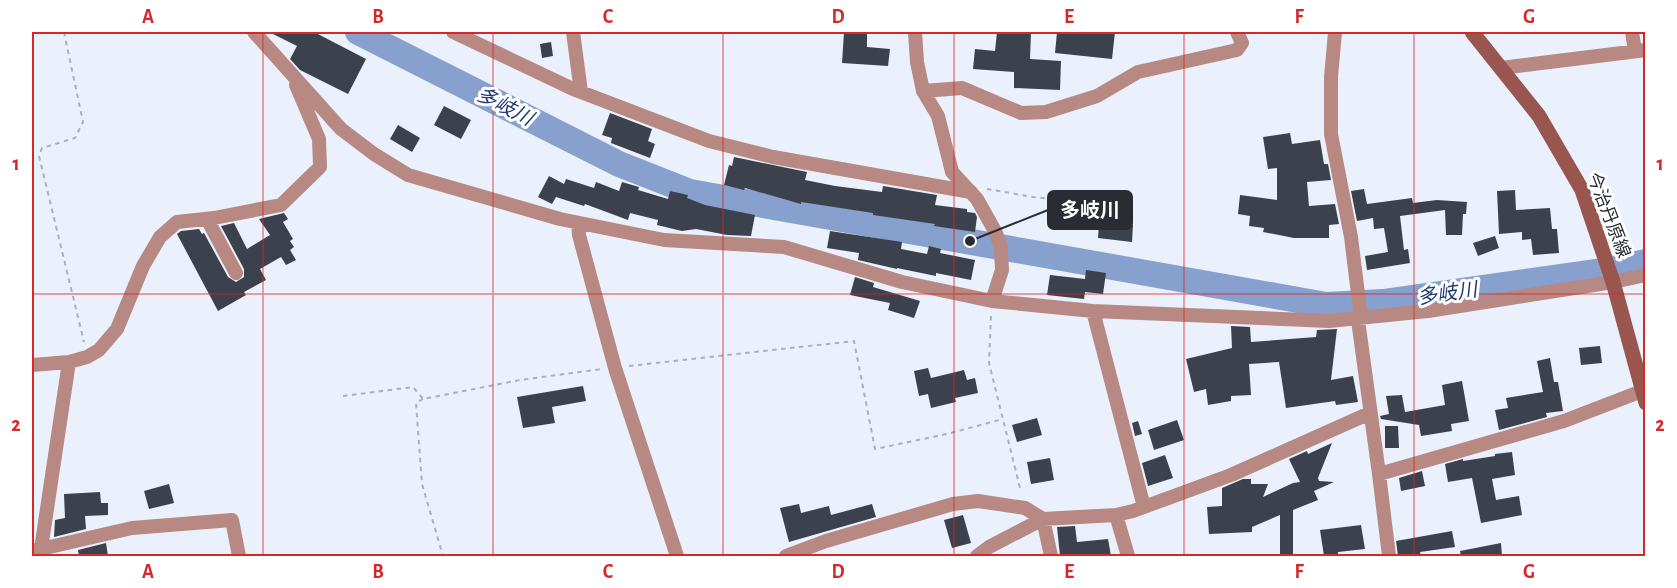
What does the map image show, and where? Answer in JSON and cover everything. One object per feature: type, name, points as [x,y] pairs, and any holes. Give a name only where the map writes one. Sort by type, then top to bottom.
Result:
[{"type":"main road","name":"今治丹原線","points":[[1472,32],[1539,116],[1582,190],[1613,282],[1644,397]]},
{"type":"street","points":[[255,32],[341,129],[408,175],[578,223],[664,240],[784,247],[902,282],[992,301],[1093,311],[1329,321],[1358,320],[1428,311],[1646,275]]},
{"type":"street","points":[[453,32],[581,92],[709,141],[796,161],[969,190]]},
{"type":"street","points":[[573,32],[581,92]]},
{"type":"street","points":[[915,32],[917,62],[923,91],[938,116],[952,172],[977,198],[996,233],[1001,249],[1002,270],[992,301]]},
{"type":"street","points":[[923,91],[962,88],[1021,113],[1046,112],[1097,96],[1138,72],[1237,50],[1242,43],[1237,32]]},
{"type":"street","points":[[1335,32],[1331,77],[1331,134],[1351,237],[1360,310],[1358,320],[1389,556]]},
{"type":"street","points":[[1501,68],[1640,51],[1632,32]]},
{"type":"street","points":[[32,365],[69,362],[99,351],[117,329],[143,266],[160,237],[177,222],[207,219],[281,205],[320,167],[318,139],[291,74]]},
{"type":"street","points":[[207,219],[236,273]]},
{"type":"street","points":[[578,223],[579,235],[615,368],[676,556]]},
{"type":"street","points":[[1093,311],[1143,507]]},
{"type":"street","points":[[69,362],[36,550],[132,528],[232,520],[239,556]]},
{"type":"street","points":[[1379,474],[1644,397]]},
{"type":"street","points":[[977,556],[989,547],[1043,519],[1116,515],[1143,507],[1231,475],[1370,413]]},
{"type":"street","points":[[786,556],[826,541],[953,504],[978,501],[1025,508],[1043,519],[1051,556]]},
{"type":"street","points":[[1116,515],[1128,556]]},
{"type":"path","points":[[64,32],[83,122],[75,138],[42,148],[39,156],[87,357]]},
{"type":"path","points":[[969,190],[1091,203]]},
{"type":"path","points":[[992,301],[989,363],[1025,508]]},
{"type":"path","points":[[443,556],[422,484],[416,403],[423,399],[520,380],[854,341],[875,449],[947,434],[1002,418]]},
{"type":"path","points":[[343,396],[413,387],[423,399]]},
{"type":"building","points":[[269,32],[314,32],[366,59],[348,94],[300,70],[290,59],[297,46]]},
{"type":"building","points":[[844,32],[867,32],[867,47],[890,49],[888,66],[842,63]]},
{"type":"building","points":[[997,32],[1031,32],[1030,59],[1061,61],[1060,90],[1014,88],[1014,72],[973,69],[975,49],[995,51]]},
{"type":"building","points":[[1057,32],[1115,32],[1112,59],[1055,53]]},
{"type":"building","points":[[551,42],[553,56],[542,58],[540,44]]},
{"type":"building","points":[[444,106],[471,120],[461,139],[434,125]]},
{"type":"building","points":[[610,113],[652,129],[648,141],[655,144],[650,158],[611,143],[612,138],[602,135]]},
{"type":"building","points":[[398,125],[420,138],[412,152],[390,139]]},
{"type":"building","points":[[1290,133],[1292,144],[1320,140],[1324,164],[1328,164],[1331,180],[1307,182],[1309,206],[1335,204],[1339,224],[1329,225],[1329,238],[1294,238],[1263,232],[1264,228],[1249,226],[1250,216],[1238,214],[1240,195],[1277,200],[1277,168],[1268,169],[1263,137]]},
{"type":"building","points":[[734,157],[807,172],[805,180],[835,186],[882,192],[883,186],[937,195],[935,205],[967,209],[967,212],[975,213],[977,217],[975,232],[873,215],[873,213],[801,202],[801,204],[745,188],[744,190],[724,185],[729,165],[732,166]]},
{"type":"building","points":[[549,176],[564,184],[566,179],[594,188],[596,182],[619,191],[622,182],[639,187],[638,190],[668,199],[670,191],[688,195],[687,198],[705,205],[755,215],[751,236],[727,235],[696,229],[682,231],[657,225],[658,220],[630,213],[628,220],[585,204],[584,206],[556,197],[552,204],[538,197]]},
{"type":"building","points":[[1364,189],[1367,204],[1412,198],[1413,203],[1437,200],[1467,202],[1466,214],[1463,214],[1462,235],[1446,235],[1445,210],[1400,216],[1404,250],[1408,249],[1410,263],[1367,270],[1365,256],[1388,252],[1384,228],[1374,229],[1373,218],[1357,221],[1351,191]]},
{"type":"building","points":[[1515,190],[1516,210],[1550,208],[1552,229],[1557,229],[1559,253],[1533,255],[1531,239],[1522,240],[1522,232],[1499,234],[1497,191]]},
{"type":"building","points":[[1100,211],[1124,214],[1123,224],[1133,225],[1132,242],[1098,238]]},
{"type":"building","points":[[284,213],[288,219],[283,222],[293,239],[290,241],[294,247],[290,250],[296,260],[286,265],[281,257],[260,269],[266,280],[244,292],[246,295],[218,311],[177,234],[181,231],[199,229],[202,234],[204,233],[228,277],[236,282],[244,277],[244,269],[221,226],[234,223],[247,249],[270,235],[259,219]]},
{"type":"building","points":[[830,231],[902,242],[901,249],[927,254],[929,246],[941,249],[940,253],[975,260],[971,280],[936,273],[936,276],[858,260],[859,253],[827,248]]},
{"type":"building","points":[[1495,236],[1499,248],[1478,256],[1473,243]]},
{"type":"building","points":[[1086,270],[1106,273],[1103,294],[1085,292],[1084,299],[1047,295],[1050,275],[1085,279]]},
{"type":"building","points":[[855,277],[874,283],[873,287],[920,301],[914,318],[888,310],[890,303],[850,295]]},
{"type":"building","points":[[1231,326],[1250,327],[1251,342],[1316,337],[1317,330],[1337,329],[1331,380],[1353,376],[1358,402],[1336,405],[1335,401],[1286,408],[1279,362],[1249,364],[1251,395],[1231,396],[1231,401],[1208,405],[1206,389],[1194,392],[1186,359],[1232,348]]},
{"type":"building","points":[[1600,346],[1602,363],[1581,365],[1579,348]]},
{"type":"building","points":[[1550,358],[1554,382],[1558,382],[1563,411],[1546,413],[1547,417],[1499,430],[1495,410],[1508,408],[1506,398],[1543,392],[1537,361]]},
{"type":"building","points":[[928,368],[931,378],[964,370],[967,380],[975,378],[978,393],[955,398],[956,402],[931,408],[928,394],[919,396],[914,371]]},
{"type":"building","points":[[1462,381],[1469,421],[1451,424],[1452,431],[1421,436],[1419,425],[1381,419],[1380,416],[1389,414],[1386,396],[1402,395],[1405,412],[1445,405],[1442,385]]},
{"type":"building","points":[[583,386],[586,401],[552,407],[555,423],[523,428],[517,397]]},
{"type":"building","points":[[1037,418],[1042,435],[1017,442],[1012,425]]},
{"type":"building","points":[[1177,420],[1184,440],[1154,450],[1148,430]]},
{"type":"building","points":[[1138,421],[1142,434],[1135,436],[1132,423]]},
{"type":"building","points":[[1385,426],[1398,426],[1399,448],[1385,448]]},
{"type":"building","points":[[1332,443],[1318,478],[1319,481],[1334,482],[1314,491],[1318,500],[1293,510],[1293,556],[1280,556],[1280,515],[1252,527],[1252,532],[1209,534],[1207,507],[1222,506],[1222,488],[1243,479],[1251,479],[1251,484],[1268,484],[1263,497],[1300,482],[1289,459],[1307,451],[1308,454]]},
{"type":"building","points":[[1512,452],[1515,475],[1492,479],[1496,500],[1519,496],[1522,515],[1481,523],[1472,478],[1448,482],[1445,464]]},
{"type":"building","points":[[1165,455],[1173,478],[1148,486],[1142,463]]},
{"type":"building","points":[[1050,458],[1054,480],[1031,484],[1027,462]]},
{"type":"building","points":[[1422,471],[1425,486],[1401,491],[1399,478]]},
{"type":"building","points":[[169,484],[174,503],[149,509],[144,491]]},
{"type":"building","points":[[100,492],[101,503],[108,503],[108,515],[85,516],[86,529],[54,537],[55,520],[65,518],[64,494]]},
{"type":"building","points":[[799,504],[801,513],[829,506],[831,515],[872,504],[876,517],[789,542],[780,508]]},
{"type":"building","points":[[963,515],[971,543],[952,548],[944,520]]},
{"type":"building","points":[[1361,525],[1365,549],[1338,552],[1338,556],[1324,556],[1320,530]]},
{"type":"building","points":[[1075,526],[1077,542],[1108,539],[1111,556],[1060,556],[1057,527]]},
{"type":"building","points":[[1452,531],[1455,547],[1420,552],[1421,556],[1398,556],[1396,541]]},
{"type":"building","points":[[106,543],[108,556],[79,556],[78,550]]},
{"type":"building","points":[[1501,543],[1502,556],[1461,556],[1460,551]]},
{"type":"waterway","name":"多岐川","points":[[358,32],[619,164],[690,192],[1326,305],[1383,302],[1602,271],[1646,262]]},
{"type":"place","name":"多岐川","points":[[970,241]]}]
